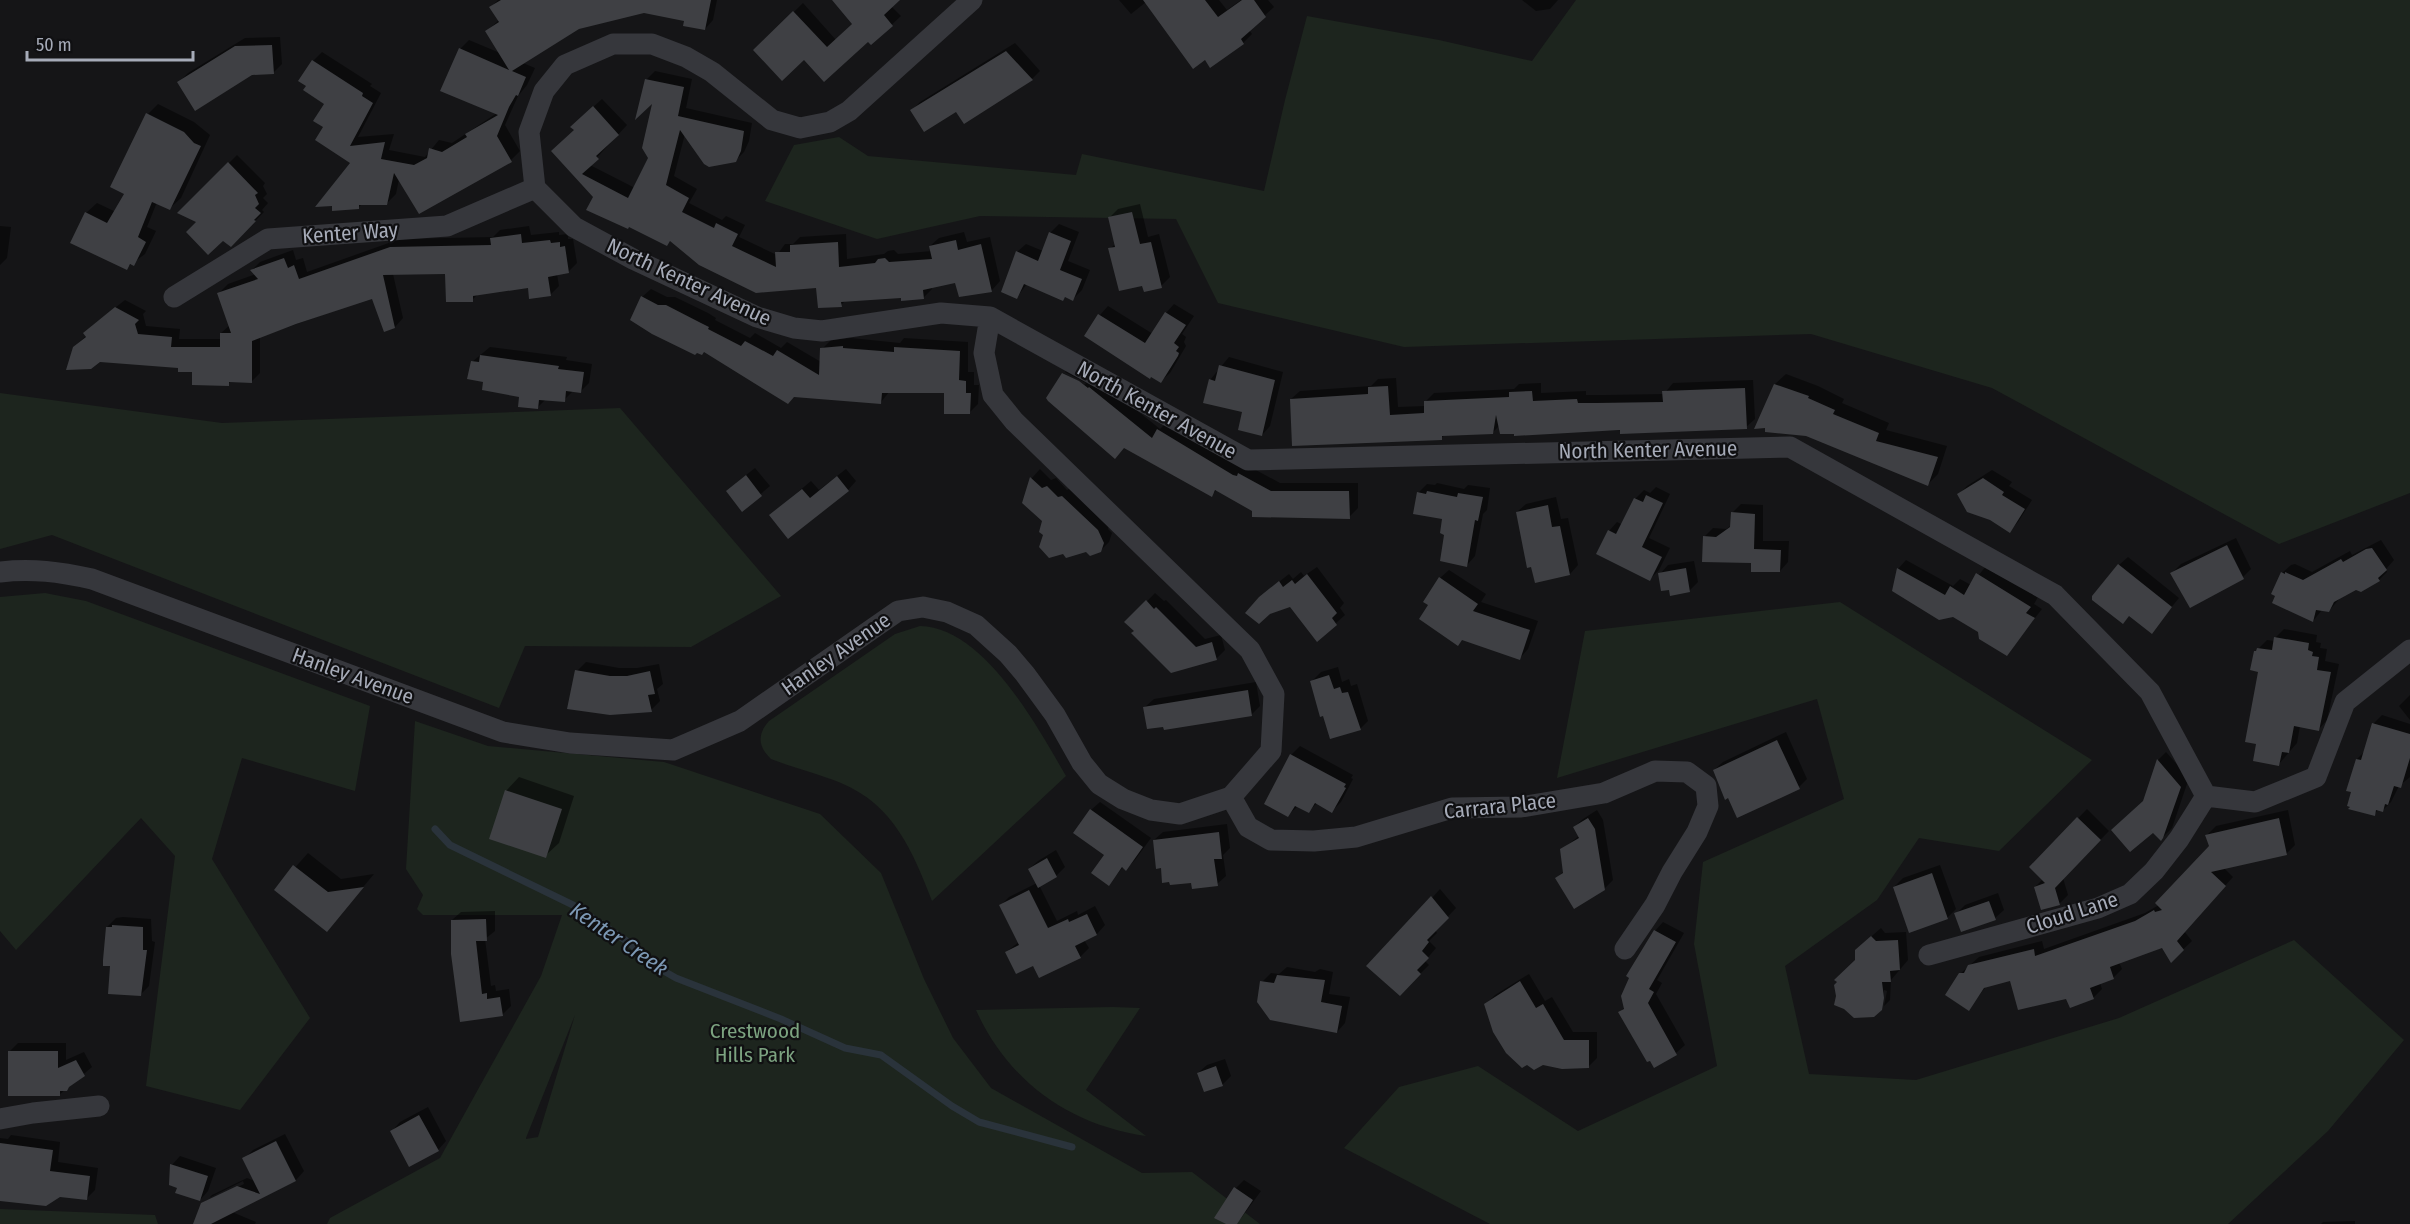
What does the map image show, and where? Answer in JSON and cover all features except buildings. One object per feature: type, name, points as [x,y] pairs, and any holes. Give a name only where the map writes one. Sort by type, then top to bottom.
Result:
[{"type":"street","points":[[535,188],[529,132],[544,91],[565,65],[613,44],[651,44],[686,57],[712,72],[772,120],[800,128],[830,122],[849,111],[969,1]]},
{"type":"street","name":"Kenter Way","points":[[174,297],[268,239],[447,226],[535,188]]},
{"type":"street","name":"North Kenter Avenue","points":[[535,188],[574,226],[623,254],[756,317],[794,328],[822,331],[941,313],[990,317],[1248,460],[1790,447],[2055,595],[2150,692],[2206,796]]},
{"type":"street","points":[[990,317],[984,353],[993,394],[1000,404],[1014,421],[1250,650],[1274,694],[1270,751],[1231,797]]},
{"type":"street","name":"Hanley Avenue","points":[[0,572],[20,569],[51,570],[92,579],[503,732],[570,744],[673,750],[740,721],[898,611],[923,607],[947,612],[976,626],[1008,654],[1055,715],[1082,764],[1099,784],[1123,799],[1150,810],[1179,814],[1231,797]]},
{"type":"street","points":[[2206,796],[2255,802],[2316,777],[2345,702],[2410,650]]},
{"type":"street","name":"Carrara Place","points":[[1231,797],[1248,827],[1270,840],[1314,841],[1356,837],[1452,808],[1521,807],[1604,793],[1655,771],[1687,772],[1706,786],[1708,806],[1697,832],[1655,905],[1624,949]]},
{"type":"street","name":"Cloud Lane","points":[[1929,955],[2098,908],[2130,894],[2154,871],[2179,839],[2206,796]]},
{"type":"street","points":[[0,1119],[99,1106]]},
{"type":"green space","points":[[1576,0],[2410,0],[2410,493],[2279,544],[1992,388],[1811,334],[1404,347],[1218,303],[1176,219],[980,216],[877,239],[765,201],[794,145],[839,137],[868,156],[1076,175],[1082,154],[1264,191],[1307,16],[1439,40],[1532,61]]},
{"type":"green space","points":[[0,393],[222,423],[620,408],[781,596],[691,647],[525,646],[499,708],[52,535],[0,549]]},
{"type":"green space","points":[[45,593],[86,601],[370,706],[355,791],[242,758],[212,859],[310,1018],[240,1110],[146,1086],[175,856],[141,818],[16,950],[0,931],[0,597]]},
{"type":"green space","points":[[1840,602],[2092,760],[1999,851],[1919,838],[1877,900],[1785,966],[1809,1074],[1916,1080],[2119,1018],[2294,940],[2404,1040],[2328,1131],[2228,1224],[1490,1224],[1344,1148],[1399,1087],[1478,1066],[1578,1131],[1717,1066],[1694,944],[1703,862],[1844,799],[1817,699],[1557,778],[1585,631]]},
{"type":"green space","points":[[920,626],[944,631],[966,643],[987,661],[1007,683],[1066,776],[932,901],[909,848],[888,817],[875,804],[859,792],[841,783],[771,759],[761,745],[762,731],[769,721],[895,634]]},
{"type":"green space","name":"Crestwood Hills Park","points":[[415,721],[488,746],[664,762],[820,814],[881,873],[924,979],[953,1038],[991,1088],[1142,1173],[1192,1172],[1260,1224],[327,1224],[330,1218],[440,1158],[541,976],[562,915],[423,915],[417,909],[423,895],[406,869]],"holes":[[[575,1015],[538,1137],[526,1139]]]},
{"type":"green space","points":[[1140,1008],[1086,1090],[1146,1136],[1091,1122],[1044,1096],[1005,1058],[989,1035],[976,1010]]},
{"type":"green space","points":[[0,1209],[155,1215],[158,1224],[0,1224]]},
{"type":"waterway","name":"Kenter Creek","points":[[435,829],[450,845],[573,905],[631,944],[648,962],[676,978],[781,1019],[845,1048],[881,1055],[952,1106],[979,1122],[1072,1147]]}]
